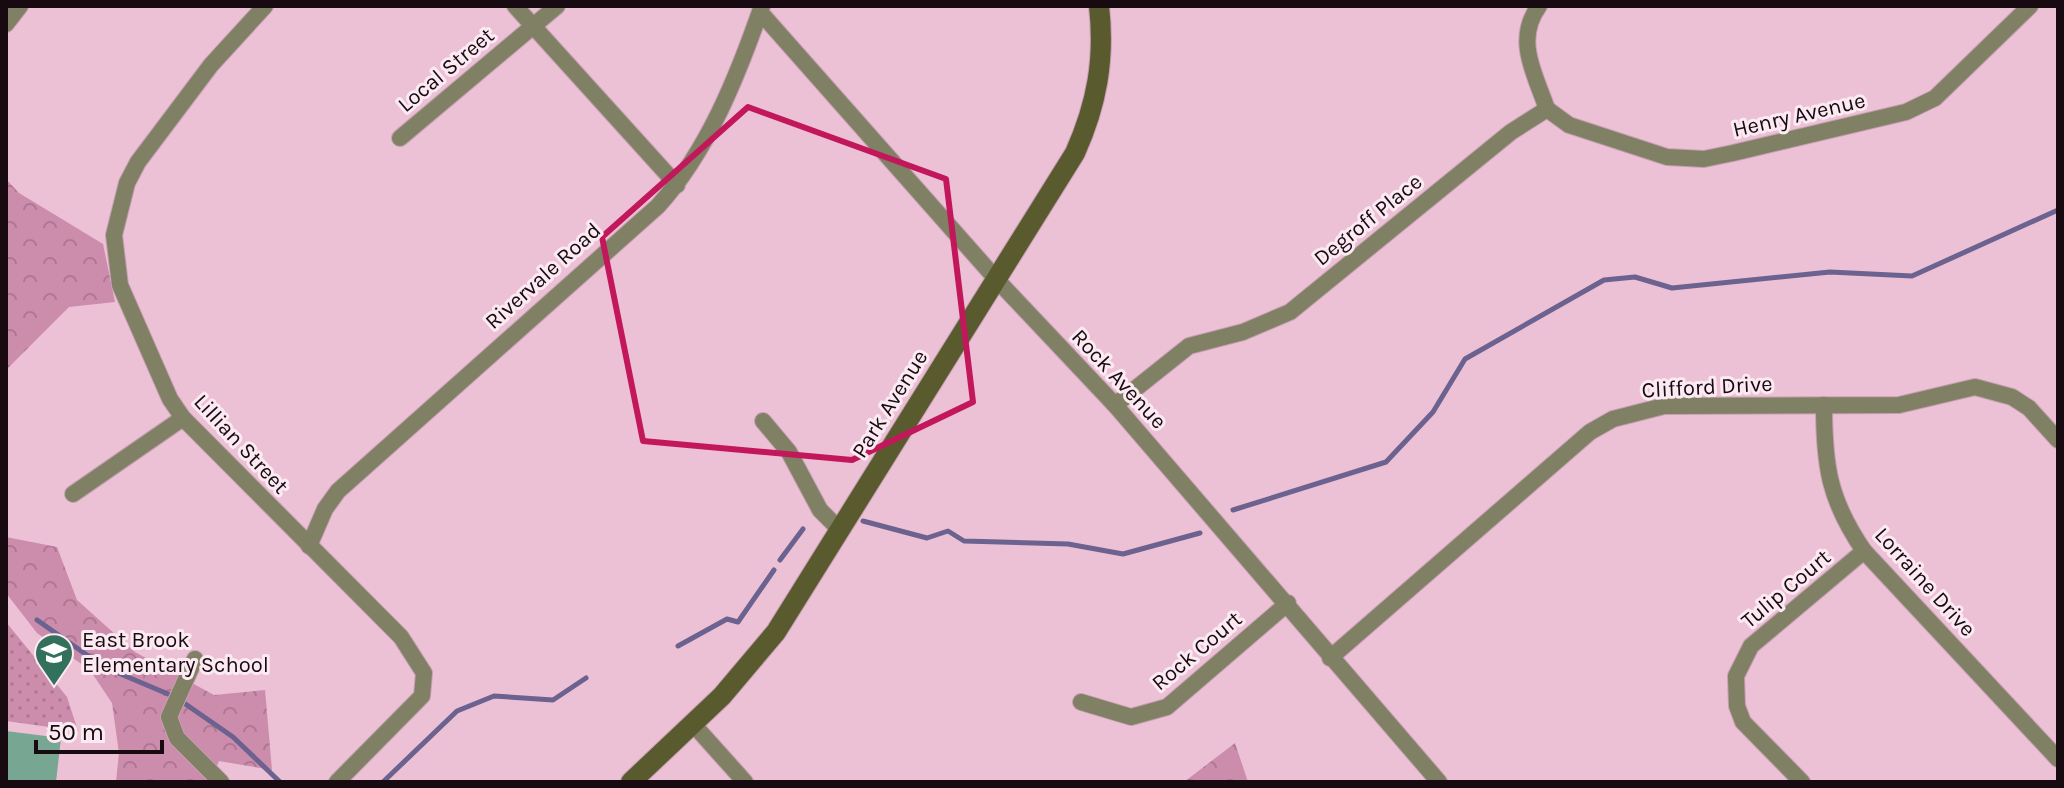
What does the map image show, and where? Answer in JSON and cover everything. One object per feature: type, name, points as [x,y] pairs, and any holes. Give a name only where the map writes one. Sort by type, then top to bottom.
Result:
[{"type":"street","points":[[6,24],[20,6]]},
{"type":"street","name":"Lillian Street","points":[[265,6],[211,65],[138,162],[118,208],[114,235],[120,285],[170,399],[183,418],[401,637],[424,673],[422,696],[337,782]]},
{"type":"street","points":[[515,6],[677,185]]},
{"type":"street","name":"Local Street","points":[[400,138],[557,6]]},
{"type":"street","name":"Park Avenue","points":[[631,782],[748,669],[776,632],[1075,153],[1088,124],[1102,64],[1099,6]]},
{"type":"street","points":[[1539,6],[1526,31],[1525,44],[1547,109]]},
{"type":"street","name":"Henry Avenue","points":[[1547,109],[1580,130],[1667,157],[1704,159],[1733,153],[1906,112],[1935,98],[2030,6]]},
{"type":"street","name":"Rock Avenue","points":[[761,9],[997,280],[1115,405],[1439,782]]},
{"type":"street","name":"Rivervale Road","points":[[309,546],[325,509],[338,491],[658,206],[677,185],[697,154],[761,9]]},
{"type":"street","name":"Degroff Place","points":[[1115,405],[1189,346],[1243,332],[1290,312],[1511,132],[1547,109]]},
{"type":"street","name":"Clifford Drive","points":[[1330,658],[1570,449],[1613,419],[1664,406],[1899,405],[1956,389],[1994,390],[2029,408],[2058,440]]},
{"type":"street","name":"Lorraine Drive","points":[[1824,405],[1827,476],[1845,523],[1864,551],[2058,759]]},
{"type":"street","points":[[73,494],[183,418]]},
{"type":"street","points":[[763,421],[789,452],[820,510],[840,530]]},
{"type":"street","name":"Tulip Court","points":[[1802,782],[1743,722],[1737,706],[1736,676],[1751,646],[1864,551]]},
{"type":"street","name":"Rock Court","points":[[1081,702],[1131,717],[1167,707],[1288,603]]},
{"type":"street","points":[[195,659],[169,717],[177,738],[221,782]]},
{"type":"street","points":[[693,724],[745,782]]},
{"type":"highlighted area","points":[[748,107],[946,179],[973,402],[852,460],[643,441],[602,237]]},
{"type":"green space","points":[[6,179],[19,193],[103,244],[115,302],[69,307],[6,370]]},
{"type":"green space","points":[[6,537],[57,547],[77,600],[135,652],[214,695],[265,690],[272,770],[219,761],[210,782],[116,782],[119,753],[112,703],[90,670],[37,633],[6,593]]},
{"type":"green space","points":[[6,622],[67,697],[78,731],[6,721]]},
{"type":"green space","points":[[1235,743],[1248,782],[1184,782]]},
{"type":"building","name":"East Brook Elementary School","points":[[6,731],[61,738],[56,782],[6,782]]},
{"type":"waterway","points":[[1233,510],[1386,462],[1433,412],[1465,359],[1604,280],[1635,277],[1672,288],[1830,272],[1912,276],[2058,210]]},
{"type":"waterway","points":[[863,521],[927,538],[948,531],[964,541],[1068,544],[1123,554],[1200,533]]},
{"type":"waterway","points":[[780,560],[803,529]]},
{"type":"waterway","points":[[678,646],[727,619],[738,622],[774,570]]},
{"type":"waterway","points":[[37,620],[104,667],[168,694]]},
{"type":"waterway","points":[[383,782],[457,711],[494,696],[553,700],[586,678]]},
{"type":"waterway","points":[[184,703],[233,737],[280,782]]},
{"type":"place","name":"East Brook Elementary School","points":[[54,687]]}]
